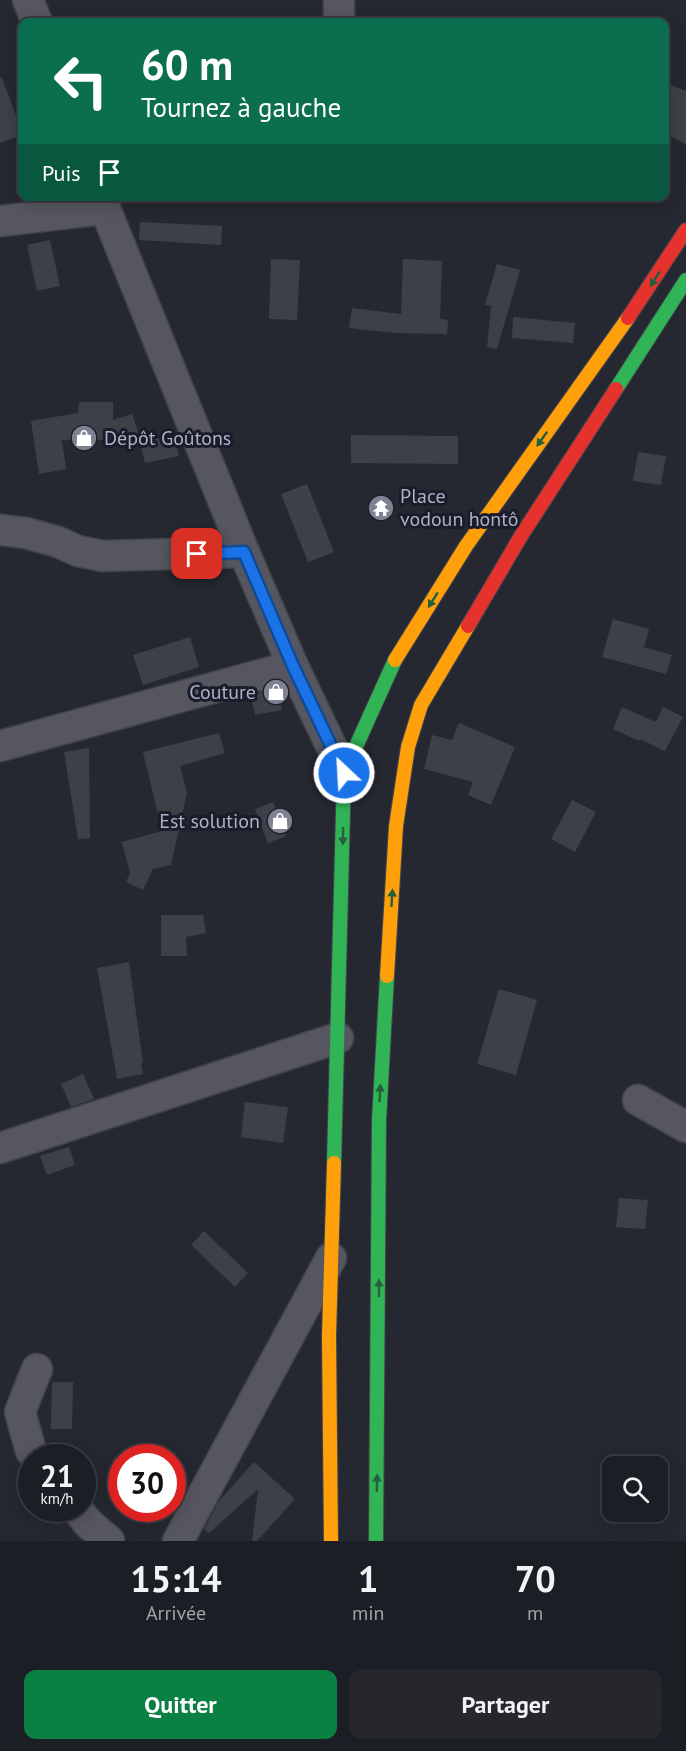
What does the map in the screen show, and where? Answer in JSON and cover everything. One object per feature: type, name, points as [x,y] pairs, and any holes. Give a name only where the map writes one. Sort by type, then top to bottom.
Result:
[{"type":"main road","points":[[331,1541],[331,1258],[344,773],[393,662],[460,556],[651,286],[686,230]]},
{"type":"main road","points":[[376,1541],[379,1121],[396,826],[408,747],[422,705],[515,546],[686,280]]},
{"type":"street","points":[[28,0],[35,18]]},
{"type":"street","points":[[339,0],[339,18]]},
{"type":"street","points":[[0,221],[102,203],[244,552],[293,666],[344,773]]},
{"type":"street","points":[[0,530],[26,533],[58,542],[78,551],[103,556],[244,552]]},
{"type":"street","points":[[0,746],[293,666]]},
{"type":"street","points":[[0,1148],[338,1038]]},
{"type":"street","points":[[638,1100],[686,1127]]},
{"type":"street","points":[[178,1541],[331,1258]]},
{"type":"street","points":[[31,1444],[20,1412],[37,1369]]},
{"type":"street","points":[[0,1428],[21,1444]]},
{"type":"street","points":[[87,1522],[109,1541]]},
{"type":"building","points":[[0,78],[2,78],[18,121],[18,136],[0,143]]},
{"type":"building","points":[[669,84],[686,91],[686,144],[669,136]]},
{"type":"building","points":[[140,222],[222,226],[221,245],[139,240]]},
{"type":"building","points":[[50,240],[60,286],[37,291],[27,245]]},
{"type":"building","points":[[271,259],[300,260],[297,320],[269,319]]},
{"type":"building","points":[[403,259],[442,261],[440,319],[448,320],[447,334],[395,333],[349,328],[352,308],[401,314]]},
{"type":"building","points":[[497,264],[520,270],[497,349],[487,347],[491,306],[485,305]]},
{"type":"building","points":[[513,317],[575,323],[573,343],[512,338]]},
{"type":"building","points":[[79,402],[113,402],[113,420],[132,414],[141,440],[62,440],[66,469],[39,474],[31,421],[78,413]]},
{"type":"building","points":[[174,435],[179,456],[145,463],[140,442]]},
{"type":"building","points":[[351,435],[458,436],[458,464],[351,463]]},
{"type":"building","points":[[638,452],[666,456],[661,485],[633,481]]},
{"type":"building","points":[[307,484],[334,552],[308,562],[281,494]]},
{"type":"building","points":[[613,619],[649,629],[644,647],[672,655],[666,674],[602,657]]},
{"type":"building","points":[[190,637],[199,667],[143,685],[133,655]]},
{"type":"building","points":[[277,689],[282,710],[255,715],[251,695]]},
{"type":"building","points":[[622,707],[656,722],[663,707],[683,717],[665,751],[613,729]]},
{"type":"building","points":[[459,723],[515,747],[491,805],[468,795],[473,782],[424,769],[432,735],[452,740]]},
{"type":"building","points":[[219,733],[225,753],[180,766],[187,793],[171,865],[153,869],[143,890],[126,882],[130,873],[122,842],[162,831],[143,752]]},
{"type":"building","points":[[89,748],[90,838],[78,839],[64,752]]},
{"type":"building","points":[[572,800],[596,812],[575,852],[551,839]]},
{"type":"building","points":[[273,802],[286,836],[268,843],[255,809]]},
{"type":"building","points":[[161,915],[203,915],[206,933],[186,937],[187,956],[161,956]]},
{"type":"building","points":[[129,962],[143,1074],[117,1079],[97,968]]},
{"type":"building","points":[[499,989],[537,1000],[516,1075],[477,1064]]},
{"type":"building","points":[[83,1074],[94,1099],[71,1107],[61,1084]]},
{"type":"building","points":[[245,1102],[288,1107],[283,1143],[241,1137]]},
{"type":"building","points":[[69,1147],[75,1165],[47,1175],[40,1156]]},
{"type":"building","points":[[619,1198],[648,1200],[645,1229],[616,1227]]},
{"type":"building","points":[[204,1231],[248,1273],[235,1287],[191,1245]]},
{"type":"building","points":[[52,1382],[73,1382],[72,1429],[51,1429]]},
{"type":"building","points":[[254,1462],[295,1499],[257,1541],[252,1541],[258,1489],[209,1533],[204,1529],[219,1501]]},
{"type":"traffic: fast","points":[[616,389],[686,280]]},
{"type":"traffic: fast","points":[[334,1163],[344,773],[395,660]]},
{"type":"traffic: fast","points":[[376,1541],[379,1121],[387,976]]},
{"type":"traffic: slow","points":[[395,660],[466,546],[628,318]]},
{"type":"traffic: slow","points":[[387,976],[396,826],[408,747],[421,705],[468,626]]},
{"type":"traffic: slow","points":[[331,1541],[329,1336],[334,1163]]},
{"type":"traffic: jam","points":[[628,318],[686,230]]},
{"type":"traffic: jam","points":[[468,626],[521,536],[616,389]]},
{"type":"place","name":"Dépôt Goûtons","points":[[84,438]]},
{"type":"place","name":"Place vodoun hontô","points":[[381,508]]},
{"type":"place","name":"Couture","points":[[276,692]]},
{"type":"place","name":"Est solution","points":[[280,821]]},
{"type":"route","points":[[197,554],[244,552],[293,666],[344,773]]}]
